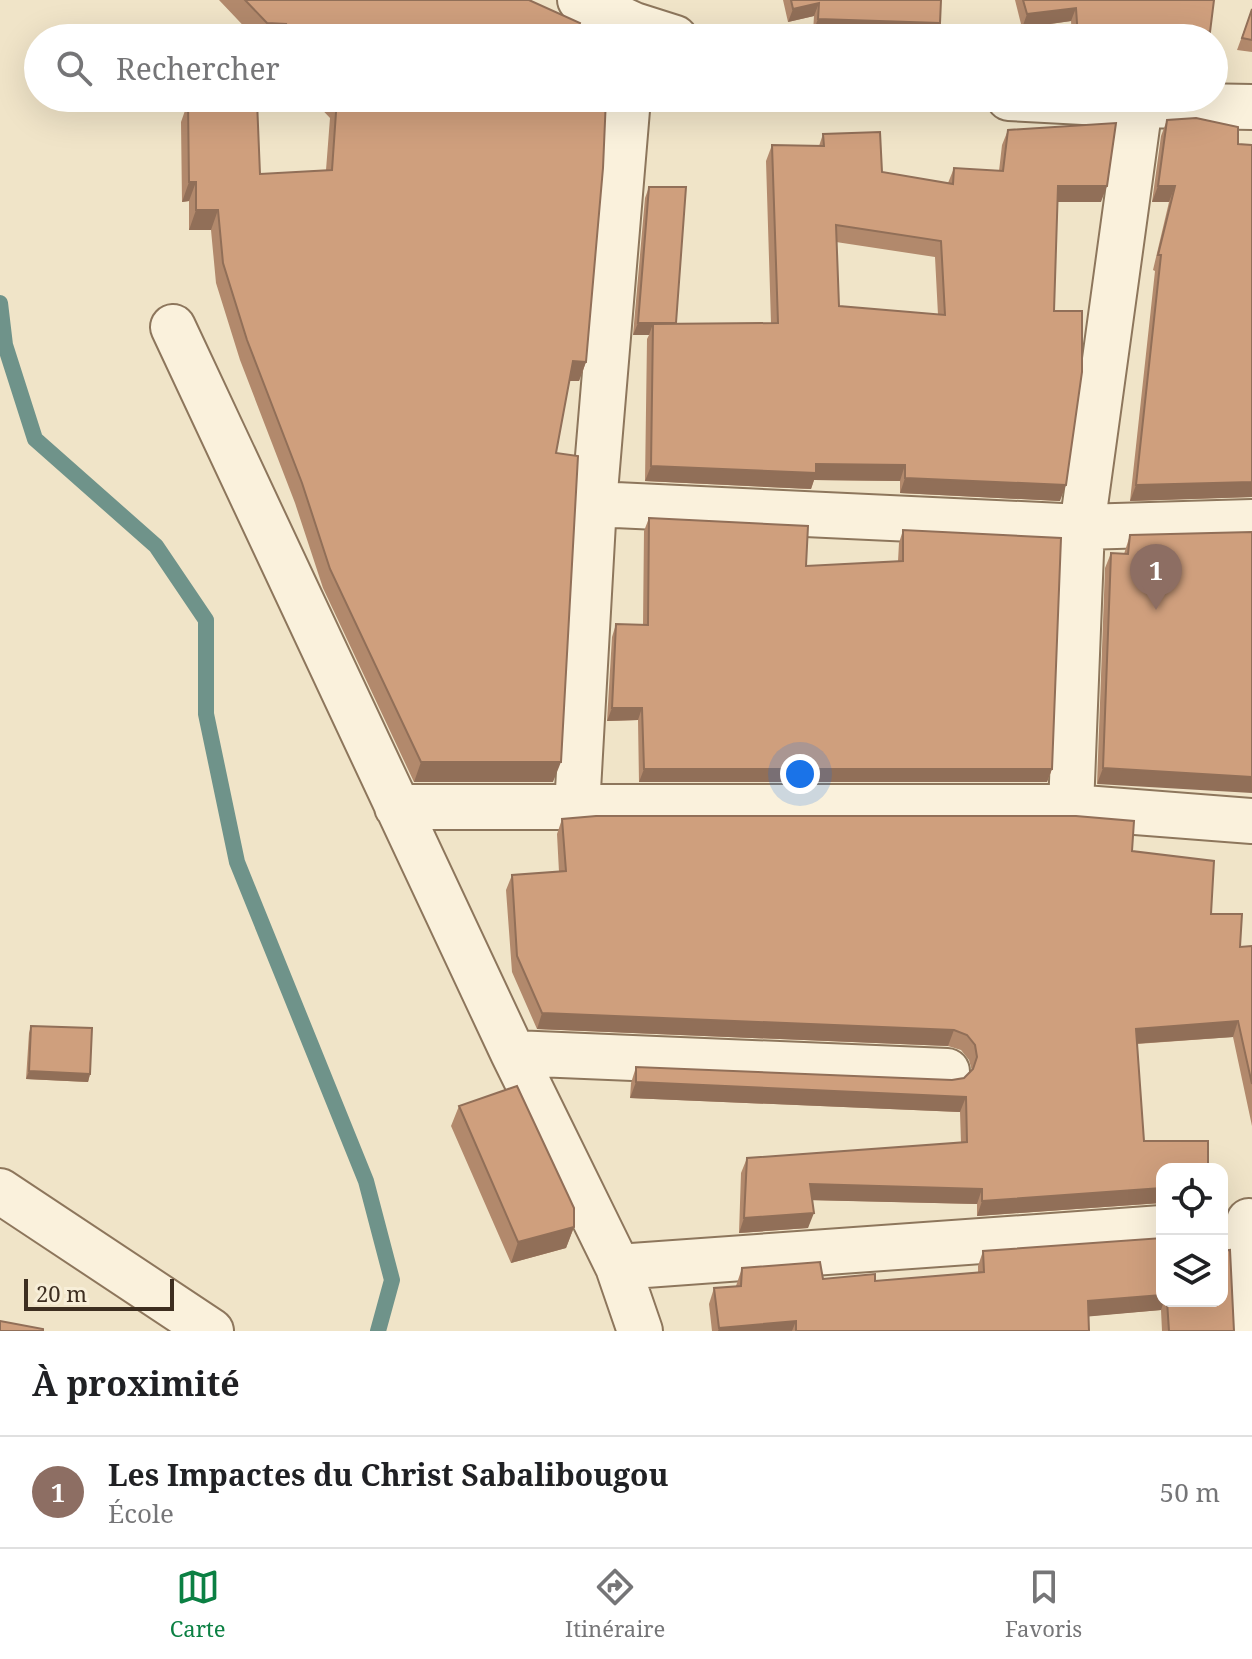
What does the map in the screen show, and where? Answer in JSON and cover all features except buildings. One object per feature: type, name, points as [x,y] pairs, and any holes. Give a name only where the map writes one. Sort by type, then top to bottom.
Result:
[{"type":"street","points":[[580,0],[641,24]]},
{"type":"street","points":[[1228,107],[1252,107]]},
{"type":"street","points":[[577,808],[594,504],[627,112]]},
{"type":"street","points":[[1071,807],[1082,527],[1139,112]]},
{"type":"street","points":[[173,327],[513,1053],[618,1267],[640,1331]]},
{"type":"street","points":[[594,504],[1082,527],[1252,522]]},
{"type":"street","points":[[397,807],[1071,807],[1252,821]]},
{"type":"street","points":[[513,1053],[947,1071]]},
{"type":"street","points":[[0,1191],[211,1331]]},
{"type":"street","points":[[1241,1222],[1251,1331]]},
{"type":"street","points":[[618,1267],[1156,1228]]},
{"type":"waterway","points":[[0,303],[5,345],[35,439],[156,546],[206,620],[206,714],[237,862],[366,1181],[392,1280],[378,1331]]},
{"type":"place","name":"Les Impactes du Christ Sabalibougou","points":[[1156,610]]}]
